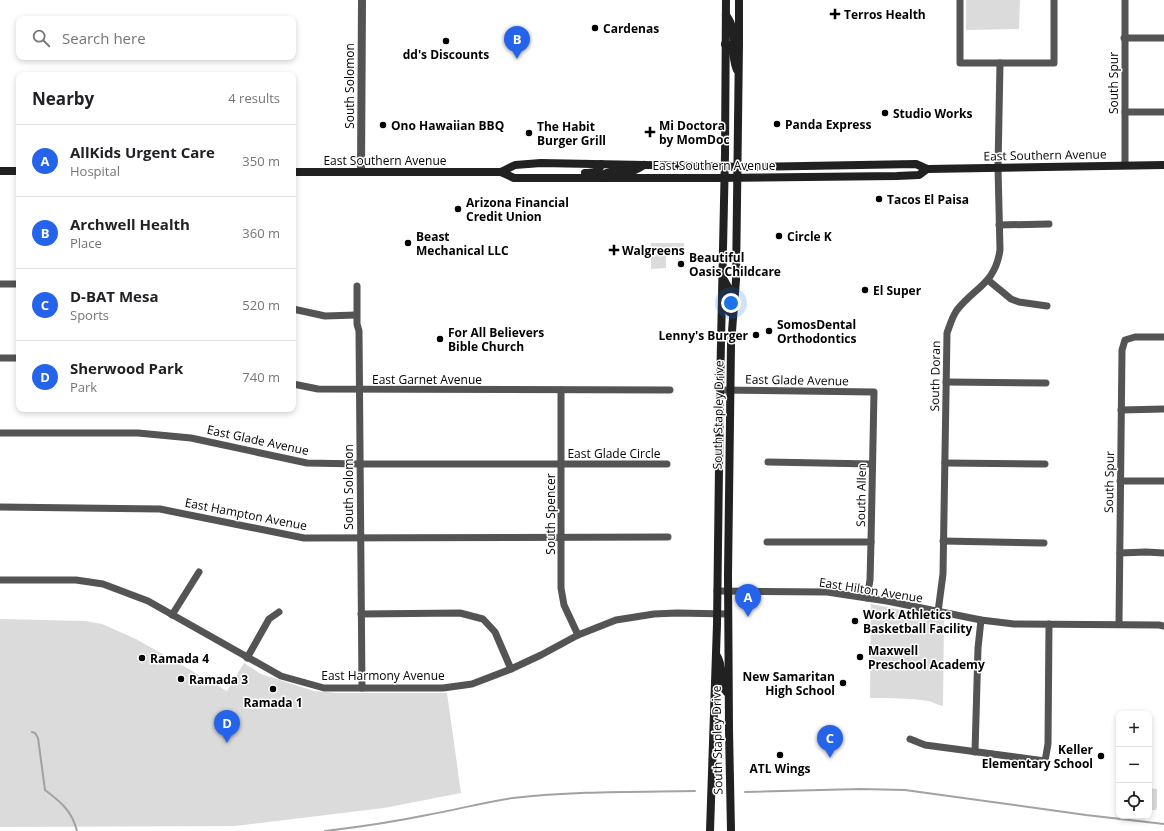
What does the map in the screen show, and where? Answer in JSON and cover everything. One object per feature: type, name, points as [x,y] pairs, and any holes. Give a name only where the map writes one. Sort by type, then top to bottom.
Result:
[{"type":"main road","name":"South Stapley Drive","points":[[710,831],[717,613],[725,178],[726,0]]},
{"type":"main road","name":"South Stapley Drive","points":[[731,831],[728,694],[728,591],[730,390],[736,280],[738,178],[738,0]]},
{"type":"main road","points":[[726,15],[732,25],[732,38],[736,44],[739,44]]},
{"type":"main road","points":[[725,44],[730,45],[732,49],[734,63],[738,74]]},
{"type":"main road","name":"East Southern Avenue","points":[[501,172],[515,165],[541,163],[738,166],[916,164],[926,169],[1164,165]]},
{"type":"main road","points":[[546,178],[557,173],[597,172],[600,169],[601,164]]},
{"type":"main road","points":[[601,178],[604,174],[610,172],[633,171],[645,165]]},
{"type":"main road","points":[[862,176],[865,172],[892,168],[899,165]]},
{"type":"main road","name":"East Southern Avenue","points":[[296,172],[501,172],[514,178],[738,178],[919,174],[926,169]]},
{"type":"main road","points":[[0,171],[16,171]]},
{"type":"main road","points":[[723,279],[729,289],[729,312],[733,313]]},
{"type":"main road","points":[[716,654],[721,664],[723,688],[728,694]]},
{"type":"main road","points":[[715,694],[723,698],[724,725],[729,730]]},
{"type":"street","name":"South Solomon","points":[[361,172],[362,0]]},
{"type":"street","points":[[960,0],[960,63],[1054,63],[1054,0]]},
{"type":"street","name":"South Spur","points":[[1125,0],[1125,165]]},
{"type":"street","points":[[1124,38],[1164,38]]},
{"type":"street","name":"South Doran","points":[[938,612],[943,574],[944,541],[946,342],[956,311],[988,280],[995,269],[998,260],[1000,63]]},
{"type":"street","points":[[1125,112],[1164,112]]},
{"type":"street","points":[[999,225],[1048,224]]},
{"type":"street","points":[[988,280],[1011,299],[1018,302],[1047,306]]},
{"type":"street","points":[[0,284],[16,284]]},
{"type":"street","name":"South Solomon","points":[[356,286],[356,315],[359,332],[362,688]]},
{"type":"street","points":[[296,309],[325,316],[356,315]]},
{"type":"street","name":"South Spur","points":[[1119,624],[1122,350],[1126,340],[1135,337],[1164,337]]},
{"type":"street","points":[[0,358],[16,358]]},
{"type":"street","points":[[946,382],[1046,383]]},
{"type":"street","name":"East Garnet Avenue","points":[[296,385],[318,389],[359,390],[670,390]]},
{"type":"street","name":"South Spencer","points":[[561,390],[561,572],[564,605],[578,635]]},
{"type":"street","name":"East Glade Avenue","points":[[720,390],[874,392]]},
{"type":"street","name":"South Allen","points":[[867,598],[870,580],[874,392]]},
{"type":"street","points":[[1121,410],[1164,409]]},
{"type":"street","name":"East Glade Avenue","points":[[0,433],[138,433],[183,437],[307,463],[560,464]]},
{"type":"street","points":[[768,462],[872,464]]},
{"type":"street","points":[[945,463],[1045,464]]},
{"type":"street","name":"East Glade Circle","points":[[560,464],[667,464]]},
{"type":"street","points":[[1120,481],[1164,481]]},
{"type":"street","name":"East Hampton Avenue","points":[[0,506],[160,509],[304,538],[668,537]]},
{"type":"street","points":[[944,541],[1044,543]]},
{"type":"street","points":[[767,542],[871,542]]},
{"type":"street","points":[[1120,553],[1146,552],[1164,554]]},
{"type":"street","points":[[172,615],[199,572]]},
{"type":"street","name":"East Harmony Avenue","points":[[0,580],[76,580],[103,584],[148,601],[281,676],[324,688],[446,687],[472,684],[511,669],[578,635],[616,620],[636,616],[677,613],[728,614]]},
{"type":"street","name":"East Hilton Avenue","points":[[717,591],[827,592],[867,598],[981,620],[1014,624],[1119,624],[1164,626]]},
{"type":"street","points":[[247,658],[269,619],[279,612]]},
{"type":"street","points":[[361,614],[460,613],[483,619],[495,632],[511,669]]},
{"type":"street","points":[[975,752],[978,648],[981,620]]},
{"type":"street","points":[[910,739],[925,745],[1045,761],[1048,744],[1049,624]]},
{"type":"shaded area","points":[[966,0],[1020,0],[1019,29],[966,30]]},
{"type":"shaded area","points":[[651,243],[684,243],[684,254],[666,255],[666,268],[651,269]]},
{"type":"shaded area","points":[[871,604],[944,618],[943,706],[930,701],[921,700],[870,698]]},
{"type":"shaded area","points":[[0,619],[85,621],[102,624],[136,639],[227,691],[244,663],[261,674],[314,691],[338,693],[447,693],[461,793],[384,808],[235,826],[0,827]]},
{"type":"shaded area","points":[[1152,788],[1157,789],[1156,810],[1152,810]]},
{"type":"waterway","points":[[32,732],[35,733],[38,738],[45,790],[69,812],[77,831]]},
{"type":"waterway","points":[[745,792],[860,789],[905,790],[1086,815],[1164,824]]},
{"type":"waterway","points":[[325,831],[402,820],[513,798],[582,793],[695,791]]},
{"type":"place","name":"Terros Health","points":[[835,14]]},
{"type":"place","name":"Cardenas","points":[[595,28]]},
{"type":"place","name":"dd's Discounts","points":[[446,41]]},
{"type":"place","name":"Archwell Health","points":[[517,59]]},
{"type":"place","name":"Studio Works","points":[[885,113]]},
{"type":"place","name":"Panda Express","points":[[777,124]]},
{"type":"place","name":"Ono Hawaiian BBQ","points":[[383,125]]},
{"type":"place","name":"Mi Doctora by MomDoc","points":[[650,132]]},
{"type":"place","name":"The Habit Burger Grill","points":[[529,133]]},
{"type":"place","name":"Tacos El Paisa","points":[[879,199]]},
{"type":"place","name":"Arizona Financial Credit Union","points":[[458,209]]},
{"type":"place","name":"Circle K","points":[[779,236]]},
{"type":"place","name":"Beast Mechanical LLC","points":[[408,243]]},
{"type":"place","name":"Walgreens","points":[[614,250]]},
{"type":"place","name":"Beautiful Oasis Childcare","points":[[681,264]]},
{"type":"place","name":"El Super","points":[[865,290]]},
{"type":"place","name":"SomosDental Orthodontics","points":[[769,331]]},
{"type":"place","name":"Lenny's Burger","points":[[756,335]]},
{"type":"place","name":"For All Believers Bible Church","points":[[440,339]]},
{"type":"place","name":"AllKids Urgent Care","points":[[748,617]]},
{"type":"place","name":"Work Athletics Basketball Facility","points":[[855,621]]},
{"type":"place","name":"Maxwell Preschool Academy","points":[[860,657]]},
{"type":"place","name":"Ramada 4","points":[[142,658]]},
{"type":"place","name":"Ramada 3","points":[[181,679]]},
{"type":"place","name":"New Samaritan High School","points":[[843,683]]},
{"type":"place","name":"Ramada 1","points":[[273,689]]},
{"type":"place","name":"Sherwood Park","points":[[227,743]]},
{"type":"place","name":"ATL Wings","points":[[780,755]]},
{"type":"place","name":"Keller Elementary School","points":[[1101,756]]},
{"type":"place","name":"D-BAT Mesa","points":[[830,758]]}]
